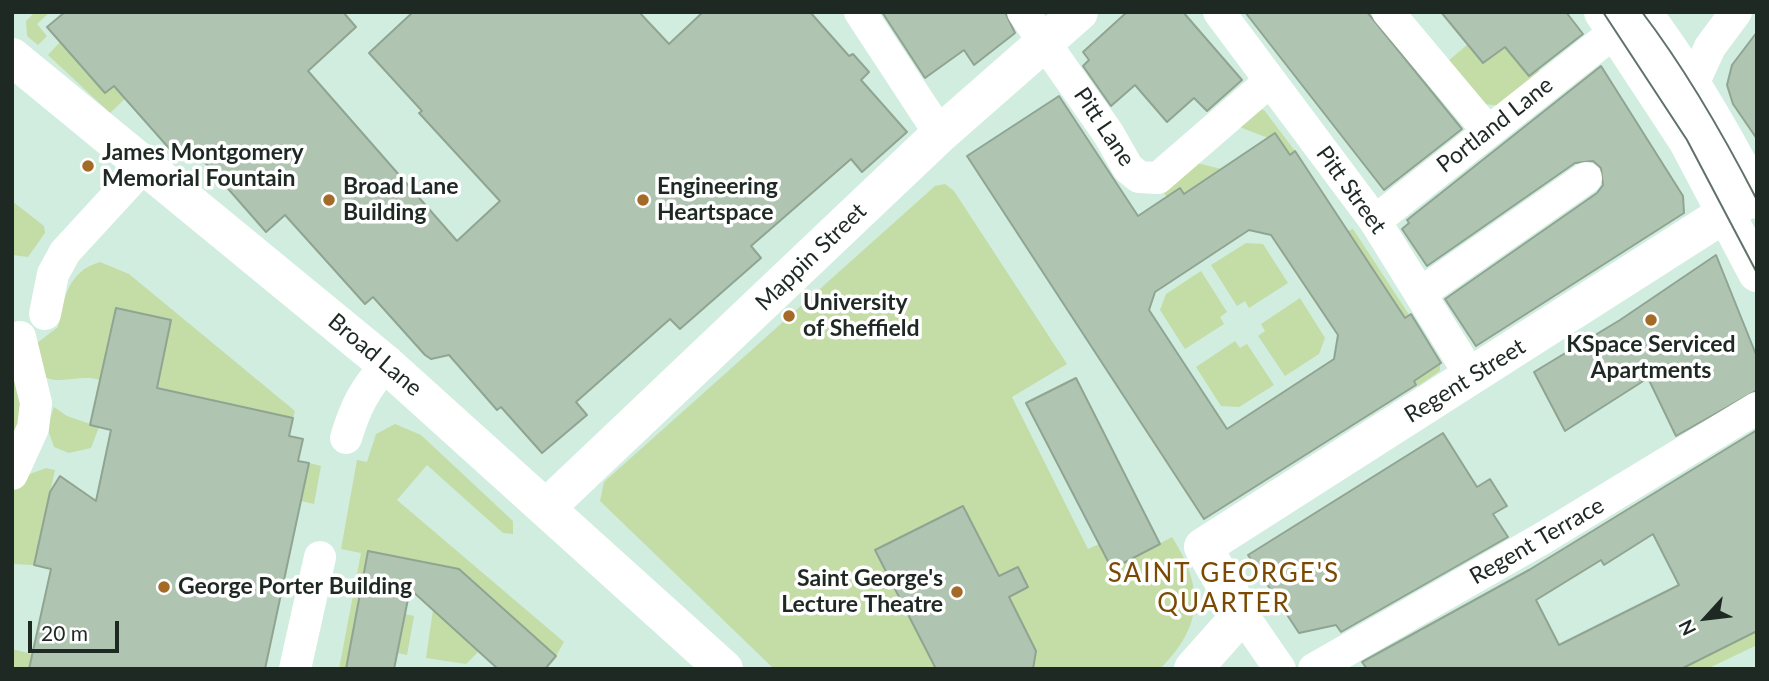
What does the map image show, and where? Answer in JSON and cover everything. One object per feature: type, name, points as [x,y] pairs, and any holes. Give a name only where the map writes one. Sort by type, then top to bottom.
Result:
[{"type":"street","points":[[860,12],[940,134]]},
{"type":"street","points":[[1023,12],[1046,43]]},
{"type":"street","name":"Mappin Street","points":[[547,507],[940,134],[1079,12]]},
{"type":"street","name":"Pitt Street","points":[[1219,12],[1375,221],[1471,376]]},
{"type":"street","points":[[1388,12],[1487,130]]},
{"type":"street","points":[[1677,94],[1736,12]]},
{"type":"street","points":[[1620,19],[1677,94],[1745,202],[1757,274]]},
{"type":"street","name":"Portland Lane","points":[[1375,221],[1620,19]]},
{"type":"street","name":"Pitt Lane","points":[[1046,43],[1108,133],[1128,168],[1139,177],[1158,178],[1270,81]]},
{"type":"street","name":"Broad Lane","points":[[12,57],[387,365],[547,507],[706,661]]},
{"type":"street","points":[[45,314],[53,274],[65,252],[145,165]]},
{"type":"street","points":[[1421,293],[1586,178]]},
{"type":"street","name":"Regent Street","points":[[1242,614],[1203,547],[1745,202]]},
{"type":"street","points":[[12,474],[33,428],[36,403],[20,337]]},
{"type":"street","points":[[346,438],[356,405],[370,383],[387,365]]},
{"type":"street","name":"Regent Terrace","points":[[1314,669],[1543,538],[1757,408]]},
{"type":"street","points":[[295,669],[320,556]]},
{"type":"street","points":[[1193,669],[1242,614],[1280,669]]},
{"type":"green space","points":[[35,12],[50,12],[37,24],[47,36],[38,45],[27,36],[26,21]]},
{"type":"green space","points":[[60,42],[105,93],[118,83],[128,96],[110,113],[48,55]]},
{"type":"green space","points":[[1468,44],[1484,63],[1505,47],[1519,65],[1528,58],[1543,76],[1505,106],[1482,104],[1447,62]]},
{"type":"green space","points":[[1257,109],[1264,110],[1295,151],[1290,155],[1276,133],[1268,138],[1232,124]]},
{"type":"green space","points":[[1193,162],[1221,169],[1184,194],[1167,197],[1161,189]]},
{"type":"green space","points":[[945,184],[954,191],[1067,364],[1012,397],[1088,549],[1099,544],[1112,569],[1172,537],[1190,573],[1195,606],[1192,621],[1185,637],[1160,669],[774,669],[600,501],[604,482],[935,186]]},
{"type":"green space","points":[[12,201],[44,226],[45,233],[28,257],[13,255]]},
{"type":"green space","points":[[1353,229],[1440,362],[1440,371],[1418,386],[1414,381],[1437,366],[1347,231]]},
{"type":"green space","points":[[1246,243],[1263,244],[1288,283],[1249,308],[1245,301],[1237,306],[1211,265]]},
{"type":"green space","points":[[100,262],[129,274],[295,411],[293,418],[157,388],[171,321],[116,308],[100,380],[58,380],[45,377],[37,343],[58,327],[65,296],[74,279],[89,266]]},
{"type":"green space","points":[[1201,271],[1227,312],[1220,317],[1224,324],[1185,349],[1160,310],[1166,294]]},
{"type":"green space","points":[[1300,298],[1325,338],[1319,354],[1285,376],[1258,336],[1265,331],[1261,324]]},
{"type":"green space","points":[[1235,341],[1240,348],[1247,344],[1274,385],[1239,407],[1221,406],[1196,367]]},
{"type":"green space","points":[[12,360],[26,393],[12,447]]},
{"type":"green space","points":[[54,407],[67,416],[99,427],[91,448],[69,453],[54,447],[47,427]]},
{"type":"green space","points":[[395,424],[421,435],[513,521],[513,534],[503,533],[427,465],[397,500],[564,642],[556,656],[465,574],[368,552],[346,669],[339,669],[361,553],[341,549],[357,460],[367,462],[376,434]]},
{"type":"green space","points":[[309,463],[321,466],[314,504],[301,501]]},
{"type":"green space","points":[[46,468],[55,470],[34,565],[12,564],[12,491],[22,477]]},
{"type":"green space","points":[[433,610],[479,651],[466,664],[426,658]]},
{"type":"green space","points":[[405,614],[414,616],[407,655],[398,653]]},
{"type":"green space","points":[[1757,631],[1757,645],[1707,669],[1681,669]]},
{"type":"green space","points":[[12,649],[32,654],[29,669],[12,669]]},
{"type":"building","points":[[65,12],[343,12],[356,27],[308,71],[457,241],[500,201],[419,113],[422,111],[369,53],[413,12],[639,12],[669,44],[703,12],[810,12],[849,56],[853,54],[869,72],[861,80],[907,132],[862,172],[851,159],[751,246],[761,258],[680,329],[670,319],[576,402],[587,415],[542,453],[501,407],[497,410],[449,355],[431,359],[373,297],[365,304],[285,215],[266,232],[188,143],[175,155],[114,86],[105,93],[47,27]]},
{"type":"building","points":[[882,12],[1005,12],[1015,33],[974,65],[964,50],[925,78]]},
{"type":"building","points":[[1127,12],[1183,12],[1242,80],[1207,111],[1194,98],[1167,122],[1135,85],[1111,106],[1083,66],[1089,60],[1083,52]]},
{"type":"building","points":[[1245,12],[1367,12],[1462,129],[1384,190]]},
{"type":"building","points":[[1441,12],[1566,12],[1583,34],[1529,76],[1505,47],[1483,63]]},
{"type":"building","points":[[1757,32],[1757,139],[1733,104],[1727,85],[1732,65]]},
{"type":"building","points":[[1601,66],[1683,196],[1684,213],[1476,346],[1445,299],[1597,193],[1603,185],[1601,168],[1593,161],[1575,163],[1427,266],[1402,229],[1409,223],[1407,220]]},
{"type":"building","points":[[1059,96],[1138,216],[1180,188],[1184,194],[1275,133],[1290,155],[1295,151],[1405,318],[1411,314],[1441,363],[1414,381],[1416,385],[1204,519],[967,156]],"holes":[[[1249,230],[1271,235],[1338,335],[1334,359],[1227,429],[1149,310],[1155,292]]]},
{"type":"building","points":[[1716,255],[1757,357],[1757,390],[1676,436],[1648,378],[1565,431],[1534,372],[1620,320]]},
{"type":"building","points":[[116,308],[171,320],[157,388],[293,418],[289,436],[303,439],[298,461],[309,463],[265,669],[29,669],[51,569],[34,565],[50,492],[60,476],[96,501],[111,430],[90,425]]},
{"type":"building","points":[[1076,378],[1160,544],[1112,569],[1026,403]]},
{"type":"building","points":[[1757,430],[1757,631],[1681,669],[1367,669],[1362,662],[1529,570]],"holes":[[[1653,534],[1679,585],[1559,645],[1536,600],[1601,560],[1604,565]]]},
{"type":"building","points":[[1443,433],[1477,487],[1490,479],[1507,506],[1493,514],[1508,537],[1341,632],[1336,625],[1299,633],[1248,555]]},
{"type":"building","name":"Saint George's Lecture Theatre","points":[[963,506],[999,576],[1018,567],[1028,587],[1009,597],[1036,651],[1033,669],[936,669],[875,550]]},
{"type":"building","points":[[368,551],[459,569],[556,656],[545,669],[498,669],[410,589],[394,669],[346,669]]},
{"type":"tram line","points":[[1603,12],[1687,140],[1757,273]]},
{"type":"tram line","points":[[1642,12],[1704,103],[1757,200]]},
{"type":"place","name":"James Montgomery Memorial Fountain","points":[[88,166]]},
{"type":"place","name":"Broad Lane Building","points":[[329,200]]},
{"type":"place","name":"Engineering Heartspace","points":[[643,200]]},
{"type":"place","name":"University of Sheffield","points":[[789,316]]},
{"type":"place","name":"KSpace Serviced Apartments","points":[[1651,320]]},
{"type":"place","name":"George Porter Building","points":[[164,587]]},
{"type":"place","name":"Saint George's Lecture Theatre","points":[[957,592]]},
{"type":"district","name":"SAINT GEORGE'S QUARTER","points":[[1224,589]]}]
